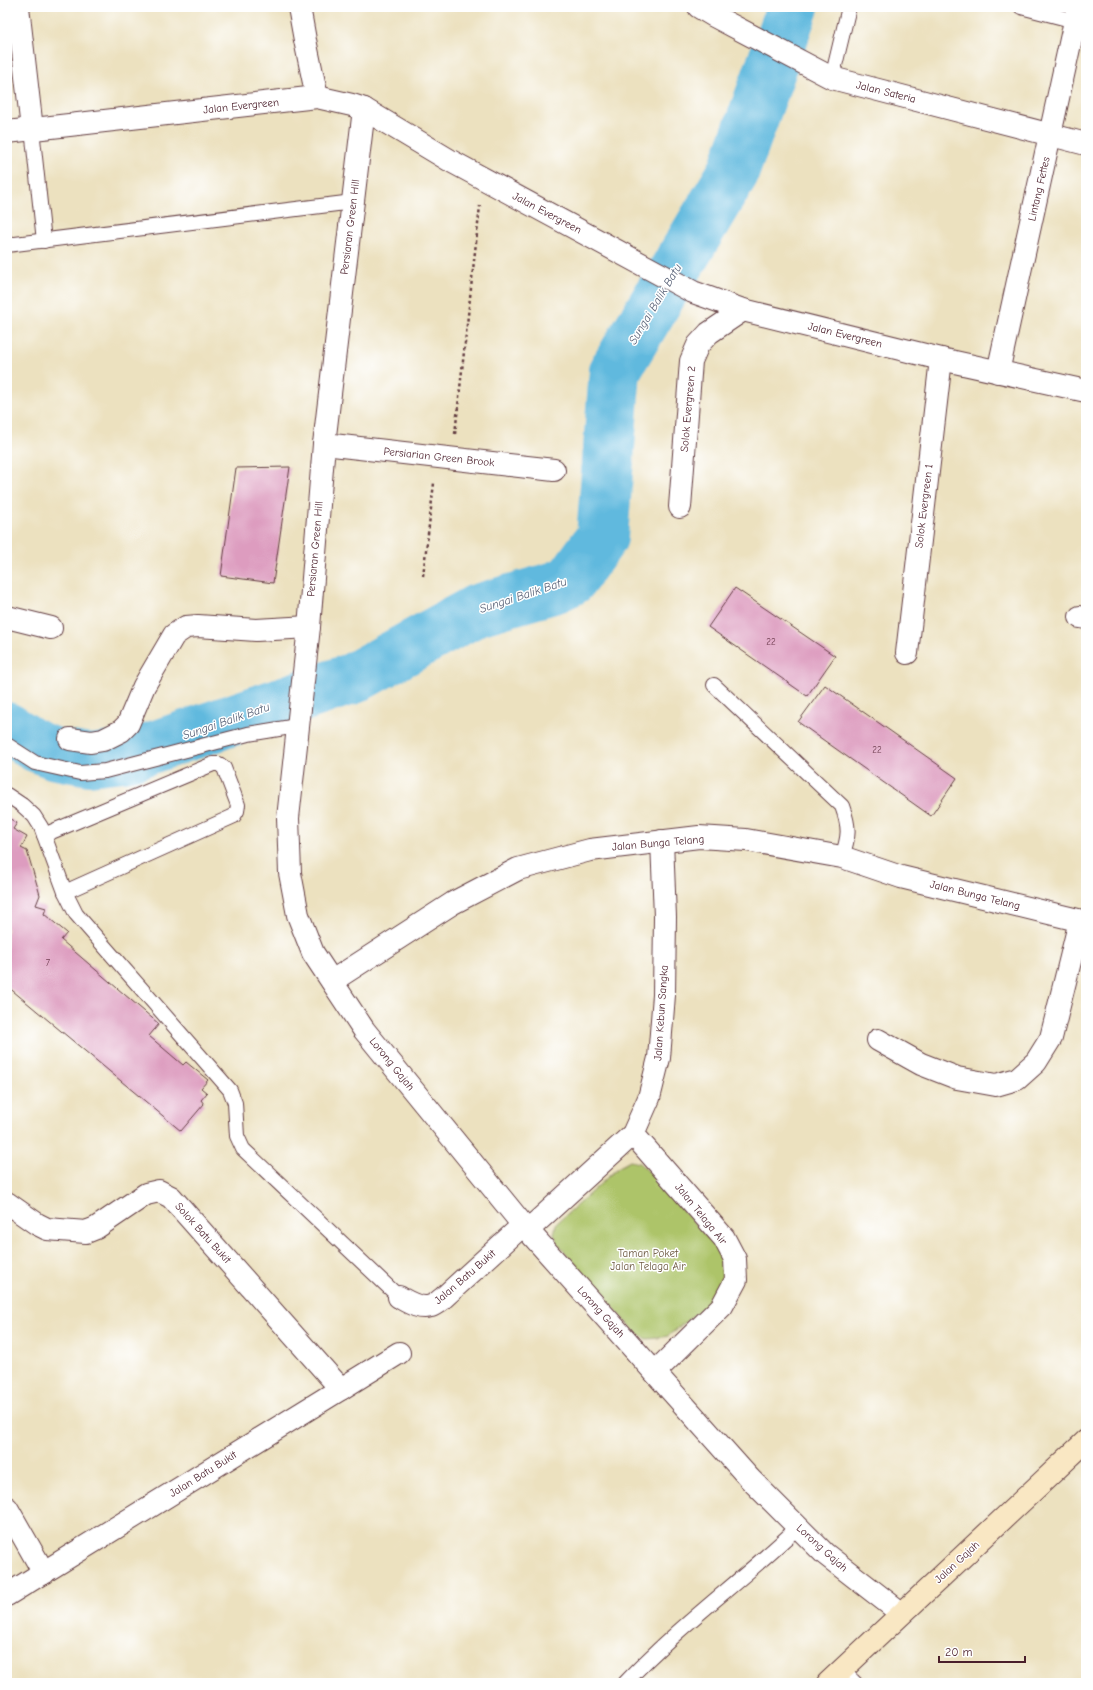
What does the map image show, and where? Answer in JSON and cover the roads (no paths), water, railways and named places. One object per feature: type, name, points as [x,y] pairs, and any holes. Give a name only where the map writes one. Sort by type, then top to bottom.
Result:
[{"type":"street","points":[[18,7],[32,129]]},
{"type":"street","points":[[299,7],[304,40],[317,97]]},
{"type":"street","name":"Jalan Sateria","points":[[711,10],[744,32],[832,78],[1086,144]]},
{"type":"street","name":"Lintang Fettes","points":[[998,372],[1051,135],[1076,14]]},
{"type":"street","name":"Jalan Evergreen","points":[[7,132],[317,97],[352,105],[364,109],[449,160],[693,292],[743,310],[941,359],[1086,391]]},
{"type":"street","name":"Persiaran Green Hill","points":[[332,980],[313,953],[298,915],[290,873],[288,818],[298,716],[309,627],[324,444],[364,109]]},
{"type":"street","name":"Solok Evergreen 2","points":[[680,507],[691,361],[698,344],[709,333],[743,310]]},
{"type":"street","name":"Solok Evergreen 1","points":[[907,653],[941,359]]},
{"type":"street","name":"Persiarian Green Brook","points":[[324,444],[554,470]]},
{"type":"street","points":[[7,617],[51,628]]},
{"type":"street","points":[[70,739],[91,742],[103,740],[121,731],[128,724],[144,686],[174,635],[186,627],[198,626],[256,630],[309,627]]},
{"type":"street","name":"Jalan Bunga Telang","points":[[332,980],[453,903],[518,869],[590,850],[699,837],[746,840],[842,857],[901,876],[1083,922],[1051,1038],[1036,1062],[1017,1079],[996,1085],[957,1078],[921,1064],[878,1040]]},
{"type":"street","name":"Jalan Kebun Sangka","points":[[526,1227],[633,1134],[650,1098],[659,1058],[664,995],[662,841]]},
{"type":"street","name":"Lorong Gajah","points":[[332,980],[364,1030],[526,1227],[750,1479],[825,1554],[902,1613]]},
{"type":"street","name":"Jalan Telaga Air","points":[[633,1134],[724,1238],[734,1259],[736,1280],[722,1306],[655,1372]]},
{"type":"street","name":"Solok Batu Bukit","points":[[7,1203],[37,1224],[47,1229],[86,1232],[96,1228],[146,1194],[159,1191],[171,1197],[341,1389]]},
{"type":"street","name":"Jalan Batu Bukit","points":[[399,1297],[414,1305],[431,1306],[442,1299],[526,1227]]},
{"type":"street","name":"Jalan Batu Bukit","points":[[7,1595],[399,1353]]},
{"type":"street","name":"Jalan Gajah","points":[[842,1679],[902,1613],[1086,1441]]},
{"type":"street","points":[[7,1508],[44,1572]]},
{"type":"lane","points":[[832,78],[848,7]]},
{"type":"lane","points":[[1021,7],[1076,14]]},
{"type":"lane","points":[[32,129],[44,241]]},
{"type":"lane","points":[[7,245],[353,202]]},
{"type":"lane","points":[[714,685],[842,806],[848,824],[847,842],[842,857]]},
{"type":"lane","points":[[7,745],[35,763],[80,773],[105,771],[248,734],[298,716]]},
{"type":"lane","points":[[44,835],[213,764],[219,764],[224,768],[236,799],[238,805],[234,816],[65,892]]},
{"type":"lane","points":[[7,795],[22,805],[34,816],[44,835],[65,892],[76,914],[230,1090],[235,1103],[237,1136],[243,1149],[399,1297]]},
{"type":"lane","points":[[626,1683],[651,1656],[772,1553],[798,1527]]},
{"type":"waterway","name":"Sungai Balik Batu","points":[[7,728],[35,746],[56,754],[89,760],[130,755],[354,678],[477,610],[556,587],[571,580],[602,537],[615,370],[733,173],[793,7]]},
{"type":"park label","name":"Taman Poket Jalan Telaga Air","points":[[648,1259]]}]
